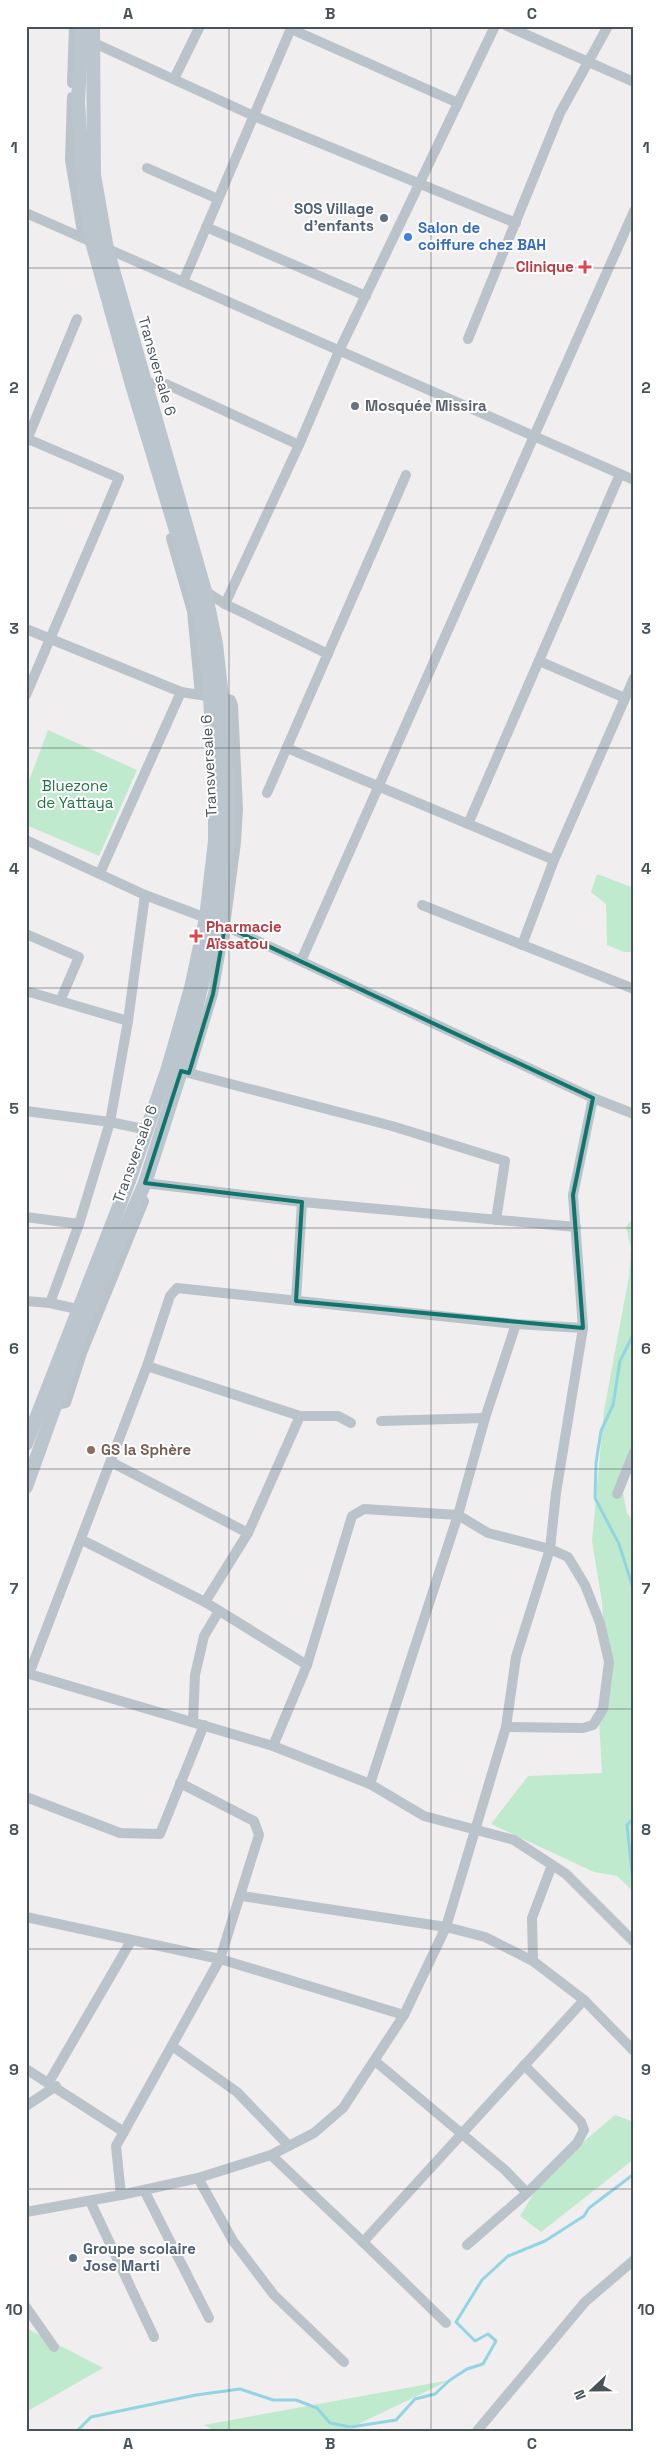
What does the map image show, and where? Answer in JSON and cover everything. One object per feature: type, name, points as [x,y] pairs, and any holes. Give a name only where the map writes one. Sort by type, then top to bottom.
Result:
[{"type":"main road","name":"Transversale 6","points":[[26,1444],[148,1130],[191,988],[216,922],[215,789],[211,696],[205,643],[194,590],[87,240],[78,102],[82,26]]},
{"type":"main road","name":"Transversale 6","points":[[26,1487],[54,1406],[148,1183],[185,1072],[216,922],[233,809],[211,696],[216,644],[205,591],[107,249],[94,175],[93,26]]},
{"type":"street","points":[[74,26],[70,160],[87,240]]},
{"type":"street","points":[[174,79],[200,26]]},
{"type":"street","points":[[225,604],[299,445],[339,351],[494,26]]},
{"type":"street","points":[[507,26],[634,82]]},
{"type":"street","points":[[468,338],[560,113],[590,62],[608,26]]},
{"type":"street","points":[[183,282],[291,28],[458,102]]},
{"type":"street","points":[[92,42],[254,116],[516,223]]},
{"type":"street","points":[[147,168],[218,199]]},
{"type":"street","points":[[301,961],[634,211]]},
{"type":"street","points":[[26,213],[634,480]]},
{"type":"street","points":[[206,227],[366,296]]},
{"type":"street","points":[[26,695],[119,478],[27,440],[77,319]]},
{"type":"street","points":[[144,383],[166,384],[299,445]]},
{"type":"street","points":[[468,824],[620,474]]},
{"type":"street","points":[[267,793],[406,476]]},
{"type":"street","points":[[205,591],[225,604],[328,654]]},
{"type":"street","points":[[26,629],[182,692],[211,696]]},
{"type":"street","points":[[539,661],[625,698]]},
{"type":"street","points":[[522,945],[554,860],[634,678]]},
{"type":"street","points":[[100,873],[182,692]]},
{"type":"street","points":[[288,748],[554,860]]},
{"type":"street","points":[[26,840],[146,895],[216,922],[593,1098],[634,1114]]},
{"type":"street","points":[[50,1303],[79,1224],[110,1122],[128,1021],[146,895]]},
{"type":"street","points":[[422,905],[634,989]]},
{"type":"street","points":[[26,934],[79,957],[60,1001]]},
{"type":"street","points":[[26,991],[128,1021]]},
{"type":"street","points":[[185,1072],[392,1126],[505,1161],[496,1220]]},
{"type":"street","points":[[26,2212],[121,2195],[198,2178],[271,2155],[314,2133],[343,2108],[404,2015],[446,1927],[506,1727],[516,1657],[550,1549],[556,1493],[583,1328],[573,1195],[593,1098]]},
{"type":"street","points":[[26,1111],[110,1122],[148,1130]]},
{"type":"street","points":[[148,1183],[302,1202],[576,1227]]},
{"type":"street","points":[[296,1301],[302,1202]]},
{"type":"street","points":[[26,1217],[79,1224]]},
{"type":"street","points":[[583,1328],[516,1324],[177,1288],[170,1296],[147,1366],[82,1540],[28,1674],[273,1746],[370,1784],[424,1816],[514,1840],[566,1874],[634,1942]]},
{"type":"street","points":[[26,1301],[50,1303],[77,1309]]},
{"type":"street","points":[[370,1784],[458,1515],[485,1418],[516,1324]]},
{"type":"street","points":[[147,1366],[300,1416],[338,1416],[351,1423]]},
{"type":"street","points":[[205,1602],[248,1533],[300,1416]]},
{"type":"street","points":[[380,1421],[485,1418]]},
{"type":"street","points":[[617,1494],[634,1452]]},
{"type":"street","points":[[111,1462],[248,1533]]},
{"type":"street","points":[[273,1746],[307,1665],[352,1516],[364,1509],[458,1515],[488,1533],[550,1549],[568,1557],[585,1585],[600,1623],[609,1662],[603,1709],[593,1725],[583,1728],[506,1727]]},
{"type":"street","points":[[82,1540],[205,1602],[307,1665]]},
{"type":"street","points":[[192,1722],[195,1675],[204,1636],[219,1611]]},
{"type":"street","points":[[26,1797],[120,1833],[160,1834],[204,1725]]},
{"type":"street","points":[[121,2195],[116,2146],[220,1959],[242,1896],[259,1834],[254,1821],[180,1784]]},
{"type":"street","points":[[533,1961],[532,1918],[552,1865]]},
{"type":"street","points":[[242,1896],[446,1927],[485,1936],[533,1961],[584,2000],[634,2051]]},
{"type":"street","points":[[26,1917],[220,1959],[404,2015]]},
{"type":"street","points":[[26,2106],[52,2084],[131,1941]]},
{"type":"street","points":[[363,2242],[584,2000]]},
{"type":"street","points":[[172,2046],[237,2092],[289,2146]]},
{"type":"street","points":[[375,2061],[505,2170],[527,2193]]},
{"type":"street","points":[[467,2245],[527,2193],[577,2143],[584,2130],[582,2122],[524,2065]]},
{"type":"street","points":[[26,2069],[124,2132]]},
{"type":"street","points":[[271,2155],[446,2323]]},
{"type":"street","points":[[198,2178],[233,2241],[274,2295],[344,2362]]},
{"type":"street","points":[[144,2190],[209,2318]]},
{"type":"street","points":[[90,2201],[154,2337]]},
{"type":"street","points":[[477,2431],[585,2302],[634,2260]]},
{"type":"street","points":[[26,2307],[54,2348]]},
{"type":"highlighted area","points":[[225,926],[593,1098],[573,1195],[583,1328],[296,1301],[302,1202],[145,1183],[181,1071],[189,1073],[213,994]]},
{"type":"green space","name":"Bluezone de Yattaya","points":[[48,730],[137,770],[99,856],[26,825],[26,789]]},
{"type":"green space","points":[[597,874],[634,888],[634,952],[624,952],[607,945],[606,904],[591,892]]},
{"type":"green space","points":[[634,1217],[634,1445],[623,1493],[627,1513],[634,1522],[634,1892],[617,1876],[594,1872],[491,1824],[528,1776],[602,1773],[599,1720],[606,1665],[602,1602],[592,1541],[604,1411],[629,1276],[631,1248],[626,1227]]},
{"type":"green space","points":[[615,2115],[634,2122],[634,2159],[541,2232],[520,2216],[539,2185],[562,2160]]},
{"type":"green space","points":[[26,2328],[103,2368],[26,2412]]},
{"type":"green space","points":[[450,2380],[344,2431],[215,2431],[204,2425]]},
{"type":"waterway","points":[[634,1225],[634,1230]]},
{"type":"waterway","points":[[634,1333],[620,1361],[613,1405],[601,1431],[596,1463],[595,1498],[619,1544],[634,1591]]},
{"type":"waterway","points":[[634,1818],[627,1825],[634,1891]]},
{"type":"waterway","points":[[77,2431],[91,2417],[196,2395],[240,2389],[273,2400],[296,2400],[317,2408],[330,2423],[351,2427],[396,2420],[415,2399],[435,2394],[450,2380],[467,2369],[483,2364],[496,2341],[488,2334],[475,2341],[456,2322],[482,2280],[508,2256],[545,2241],[584,2216],[589,2208],[634,2174]]},
{"type":"place","name":"SOS Village d'enfants","points":[[384,218]]},
{"type":"place","name":"Salon de coiffure chez BAH","points":[[408,237]]},
{"type":"place","name":"Clinique","points":[[585,267]]},
{"type":"place","name":"Mosquée Missira","points":[[355,406]]},
{"type":"place","name":"Pharmacie Aïssatou","points":[[196,936]]},
{"type":"place","name":"GS la Sphère","points":[[91,1450]]},
{"type":"place","name":"Groupe scolaire Jose Marti","points":[[73,2258]]}]
